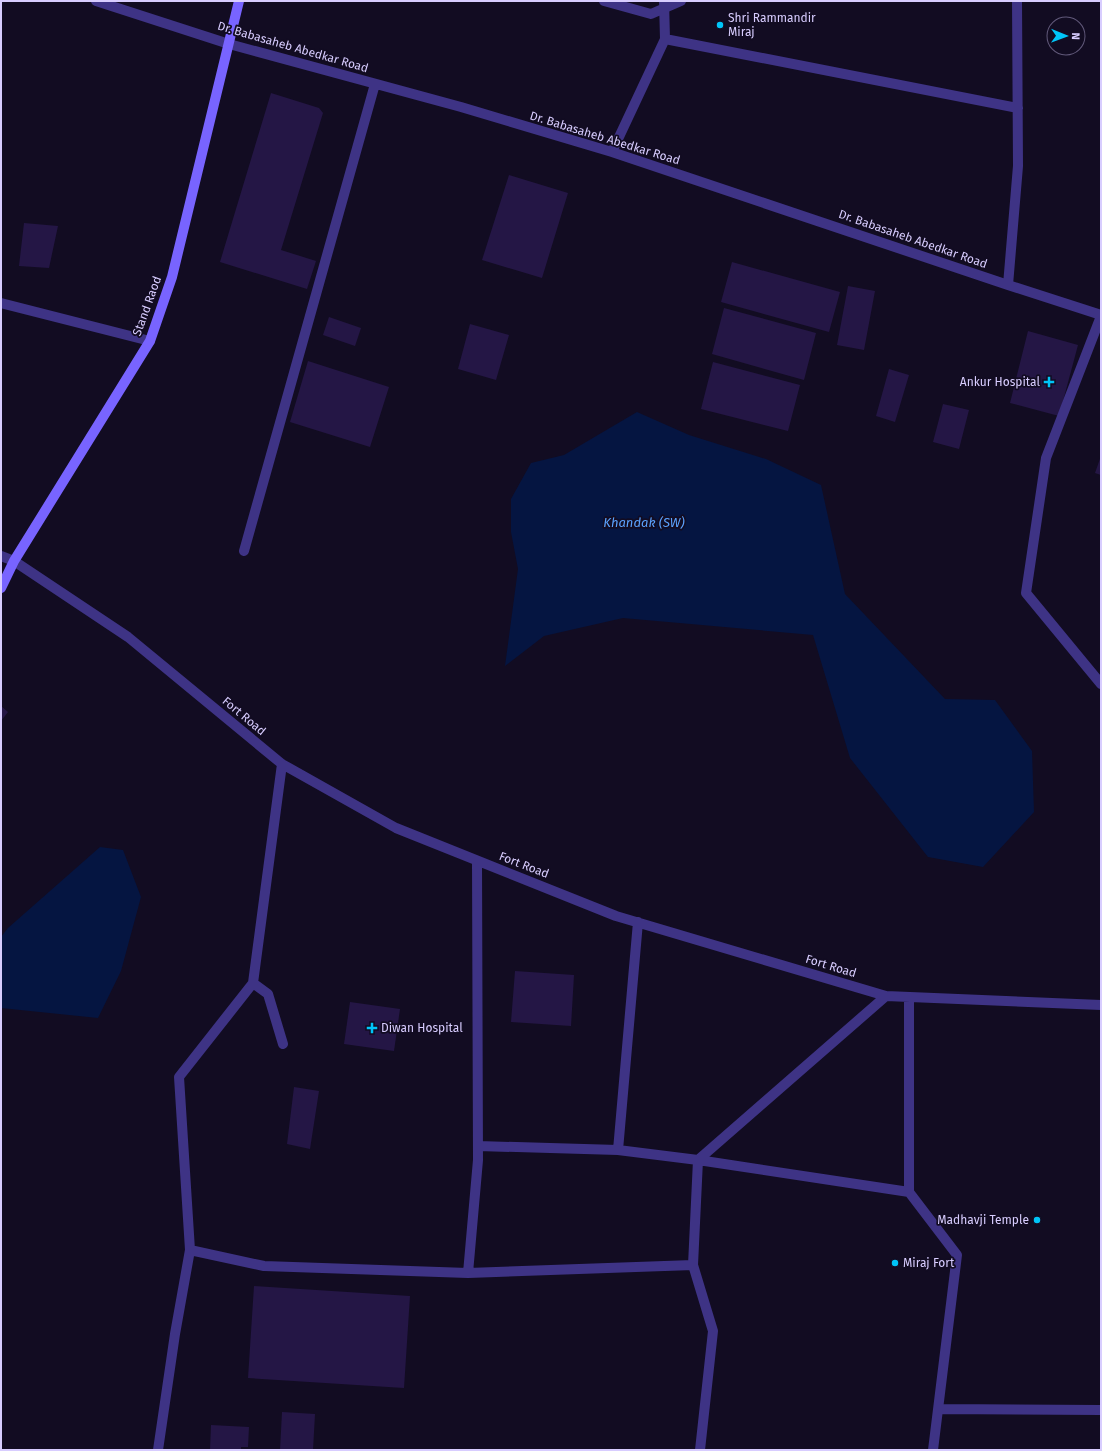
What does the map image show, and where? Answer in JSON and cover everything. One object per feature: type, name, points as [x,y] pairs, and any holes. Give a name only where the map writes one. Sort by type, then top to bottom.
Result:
[{"type":"street","name":"Dr. Babasaheb Abedkar Road","points":[[96,1],[229,44],[612,152],[1101,315]]},
{"type":"street","name":"Stand Raod","points":[[1,588],[14,561],[150,341],[172,277],[239,1]]},
{"type":"street","points":[[604,1],[652,14],[663,5],[681,1]]},
{"type":"street","points":[[1008,285],[1018,166],[1017,1]]},
{"type":"street","points":[[612,152],[665,39],[663,5]]},
{"type":"street","points":[[665,39],[1018,108]]},
{"type":"street","points":[[244,551],[375,84]]},
{"type":"street","points":[[1,303],[150,341]]},
{"type":"street","points":[[1101,315],[1046,458],[1026,593],[1101,684]]},
{"type":"street","name":"Fort Road","points":[[1,556],[14,561],[128,637],[282,764],[396,828],[616,916],[886,996],[1101,1005]]},
{"type":"street","points":[[158,1450],[175,1334],[190,1250],[179,1077],[253,983],[282,764]]},
{"type":"street","points":[[468,1273],[478,1146],[477,861]]},
{"type":"street","points":[[618,1150],[638,922]]},
{"type":"street","points":[[253,983],[268,994],[283,1044]]},
{"type":"street","points":[[700,1450],[713,1331],[693,1265],[698,1160],[886,996]]},
{"type":"street","points":[[909,997],[909,1192],[956,1255],[933,1450]]},
{"type":"street","points":[[478,1146],[618,1150],[698,1160],[909,1192]]},
{"type":"street","points":[[190,1250],[264,1266],[468,1273],[693,1265]]},
{"type":"street","points":[[938,1409],[1101,1410]]},
{"type":"water","name":"Khandak (SW)","points":[[637,412],[689,435],[766,459],[821,485],[845,594],[945,699],[995,700],[1032,751],[1034,812],[983,867],[928,857],[850,758],[813,635],[623,618],[544,636],[505,666],[518,569],[511,532],[511,499],[531,463],[564,455]]},
{"type":"water","points":[[100,847],[123,850],[141,897],[121,971],[98,1018],[1,1008],[1,937],[8,928]]},
{"type":"building","points":[[271,93],[319,108],[323,113],[281,250],[316,261],[307,289],[220,262]]},
{"type":"building","points":[[509,175],[568,193],[542,278],[482,260]]},
{"type":"building","points":[[24,223],[58,226],[49,268],[19,266]]},
{"type":"building","points":[[732,262],[840,292],[829,332],[721,302]]},
{"type":"building","points":[[848,286],[875,291],[864,350],[837,345]]},
{"type":"building","points":[[724,308],[816,333],[804,380],[712,354]]},
{"type":"building","points":[[329,317],[361,328],[355,346],[323,335]]},
{"type":"building","points":[[470,324],[509,335],[496,380],[458,369]]},
{"type":"building","points":[[1028,331],[1078,345],[1059,416],[1010,403]]},
{"type":"building","points":[[308,361],[389,387],[370,447],[290,422]]},
{"type":"building","points":[[713,362],[800,385],[788,431],[701,409]]},
{"type":"building","points":[[889,369],[909,375],[895,422],[876,416]]},
{"type":"building","points":[[943,404],[969,410],[959,449],[933,442]]},
{"type":"building","points":[[1101,456],[1101,475],[1095,473]]},
{"type":"building","points":[[1,706],[8,712],[1,721]]},
{"type":"building","points":[[515,971],[574,975],[571,1026],[511,1022]]},
{"type":"building","points":[[350,1002],[400,1009],[394,1051],[344,1044]]},
{"type":"building","points":[[294,1087],[319,1091],[310,1149],[287,1144]]},
{"type":"building","points":[[254,1286],[410,1296],[404,1388],[248,1378]]},
{"type":"building","points":[[282,1412],[315,1414],[313,1450],[280,1450]]},
{"type":"building","points":[[211,1425],[249,1427],[248,1447],[241,1447],[241,1450],[210,1450]]},
{"type":"place","name":"Shri Rammandir Miraj","points":[[720,25]]},
{"type":"place","name":"Ankur Hospital","points":[[1049,382]]},
{"type":"place","name":"Diwan Hospital","points":[[372,1028]]},
{"type":"place","name":"Madhavji Temple","points":[[1037,1220]]},
{"type":"place","name":"Miraj Fort","points":[[895,1263]]}]
